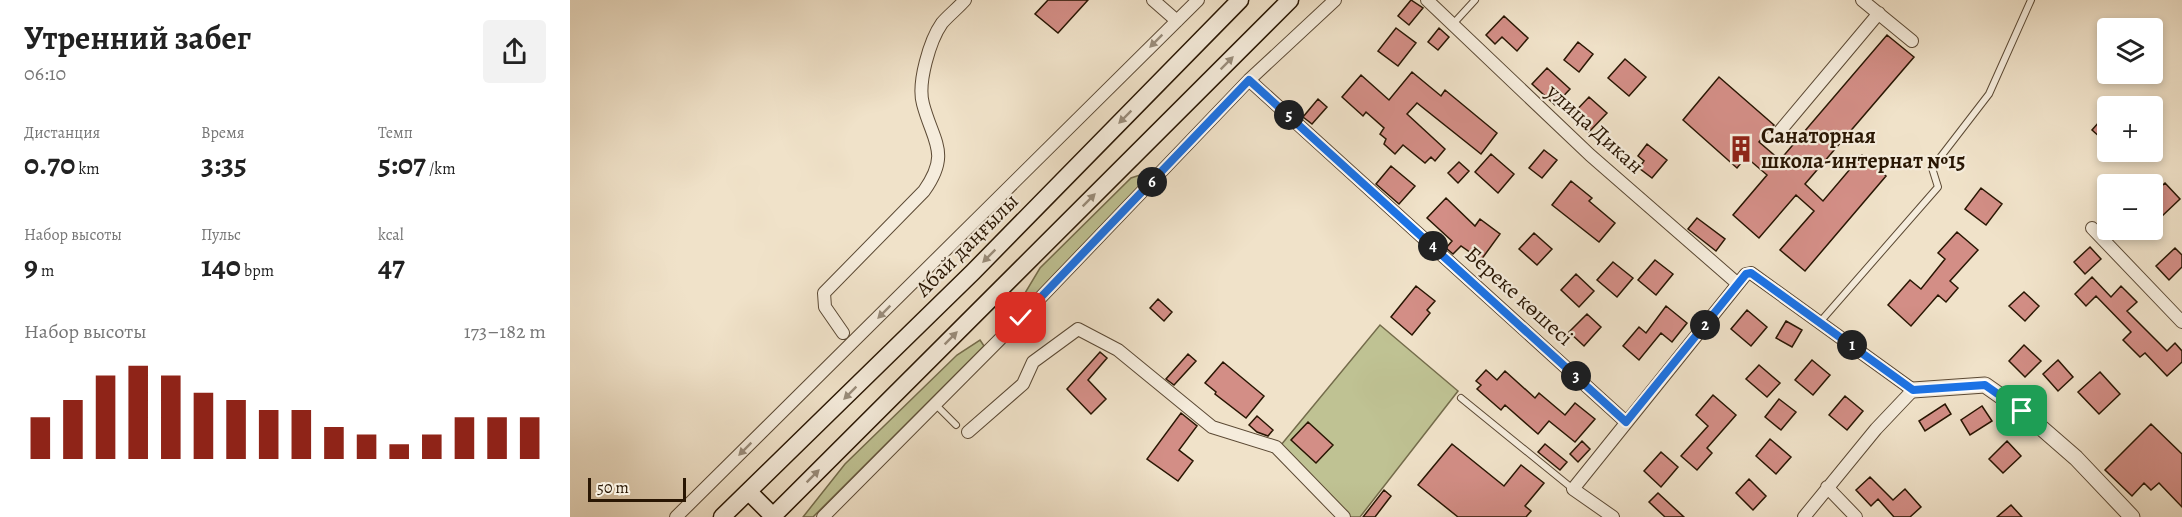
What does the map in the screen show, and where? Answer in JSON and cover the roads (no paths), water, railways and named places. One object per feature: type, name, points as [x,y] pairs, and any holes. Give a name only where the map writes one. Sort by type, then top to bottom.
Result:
[{"type":"main road","name":"Абай даңғылы","points":[[722,517],[973,272],[1240,0]]},
{"type":"main road","points":[[749,492],[772,516],[1290,0]]},
{"type":"street","points":[[843,333],[825,307],[824,294],[924,191],[936,174],[937,144],[922,103],[921,91],[932,42],[942,23],[965,0]]},
{"type":"street","points":[[1153,0],[1177,21]]},
{"type":"street","points":[[676,517],[1198,0]]},
{"type":"street","points":[[823,517],[936,405],[1249,80],[1335,0]]},
{"type":"street","name":"улица Дикан","points":[[1427,0],[1590,155],[1738,284]]},
{"type":"street","points":[[1862,0],[1912,41]]},
{"type":"street","points":[[1780,131],[1879,13]]},
{"type":"street","name":"Береке көшесі","points":[[1249,80],[1626,422]]},
{"type":"street","points":[[2092,228],[2182,322]]},
{"type":"street","points":[[1613,517],[1573,489],[1746,274],[1751,273],[1913,390],[1985,385],[2022,411],[2076,458],[2132,517]]},
{"type":"street","points":[[968,432],[1023,384],[1033,362],[1078,329],[1118,350],[1212,427],[1276,447],[1344,517]]},
{"type":"street","points":[[1804,517],[1876,429],[1913,390]]},
{"type":"street","points":[[1827,487],[1856,517]]},
{"type":"lane","points":[[1453,24],[1475,0]]},
{"type":"lane","points":[[1820,322],[1938,187],[1932,168],[1989,94],[2031,0]]},
{"type":"lane","points":[[1461,398],[1573,489]]},
{"type":"lane","points":[[936,405],[956,425]]},
{"type":"place","name":"Санаторная школа-интернат №15","points":[[1741,149]]}]
